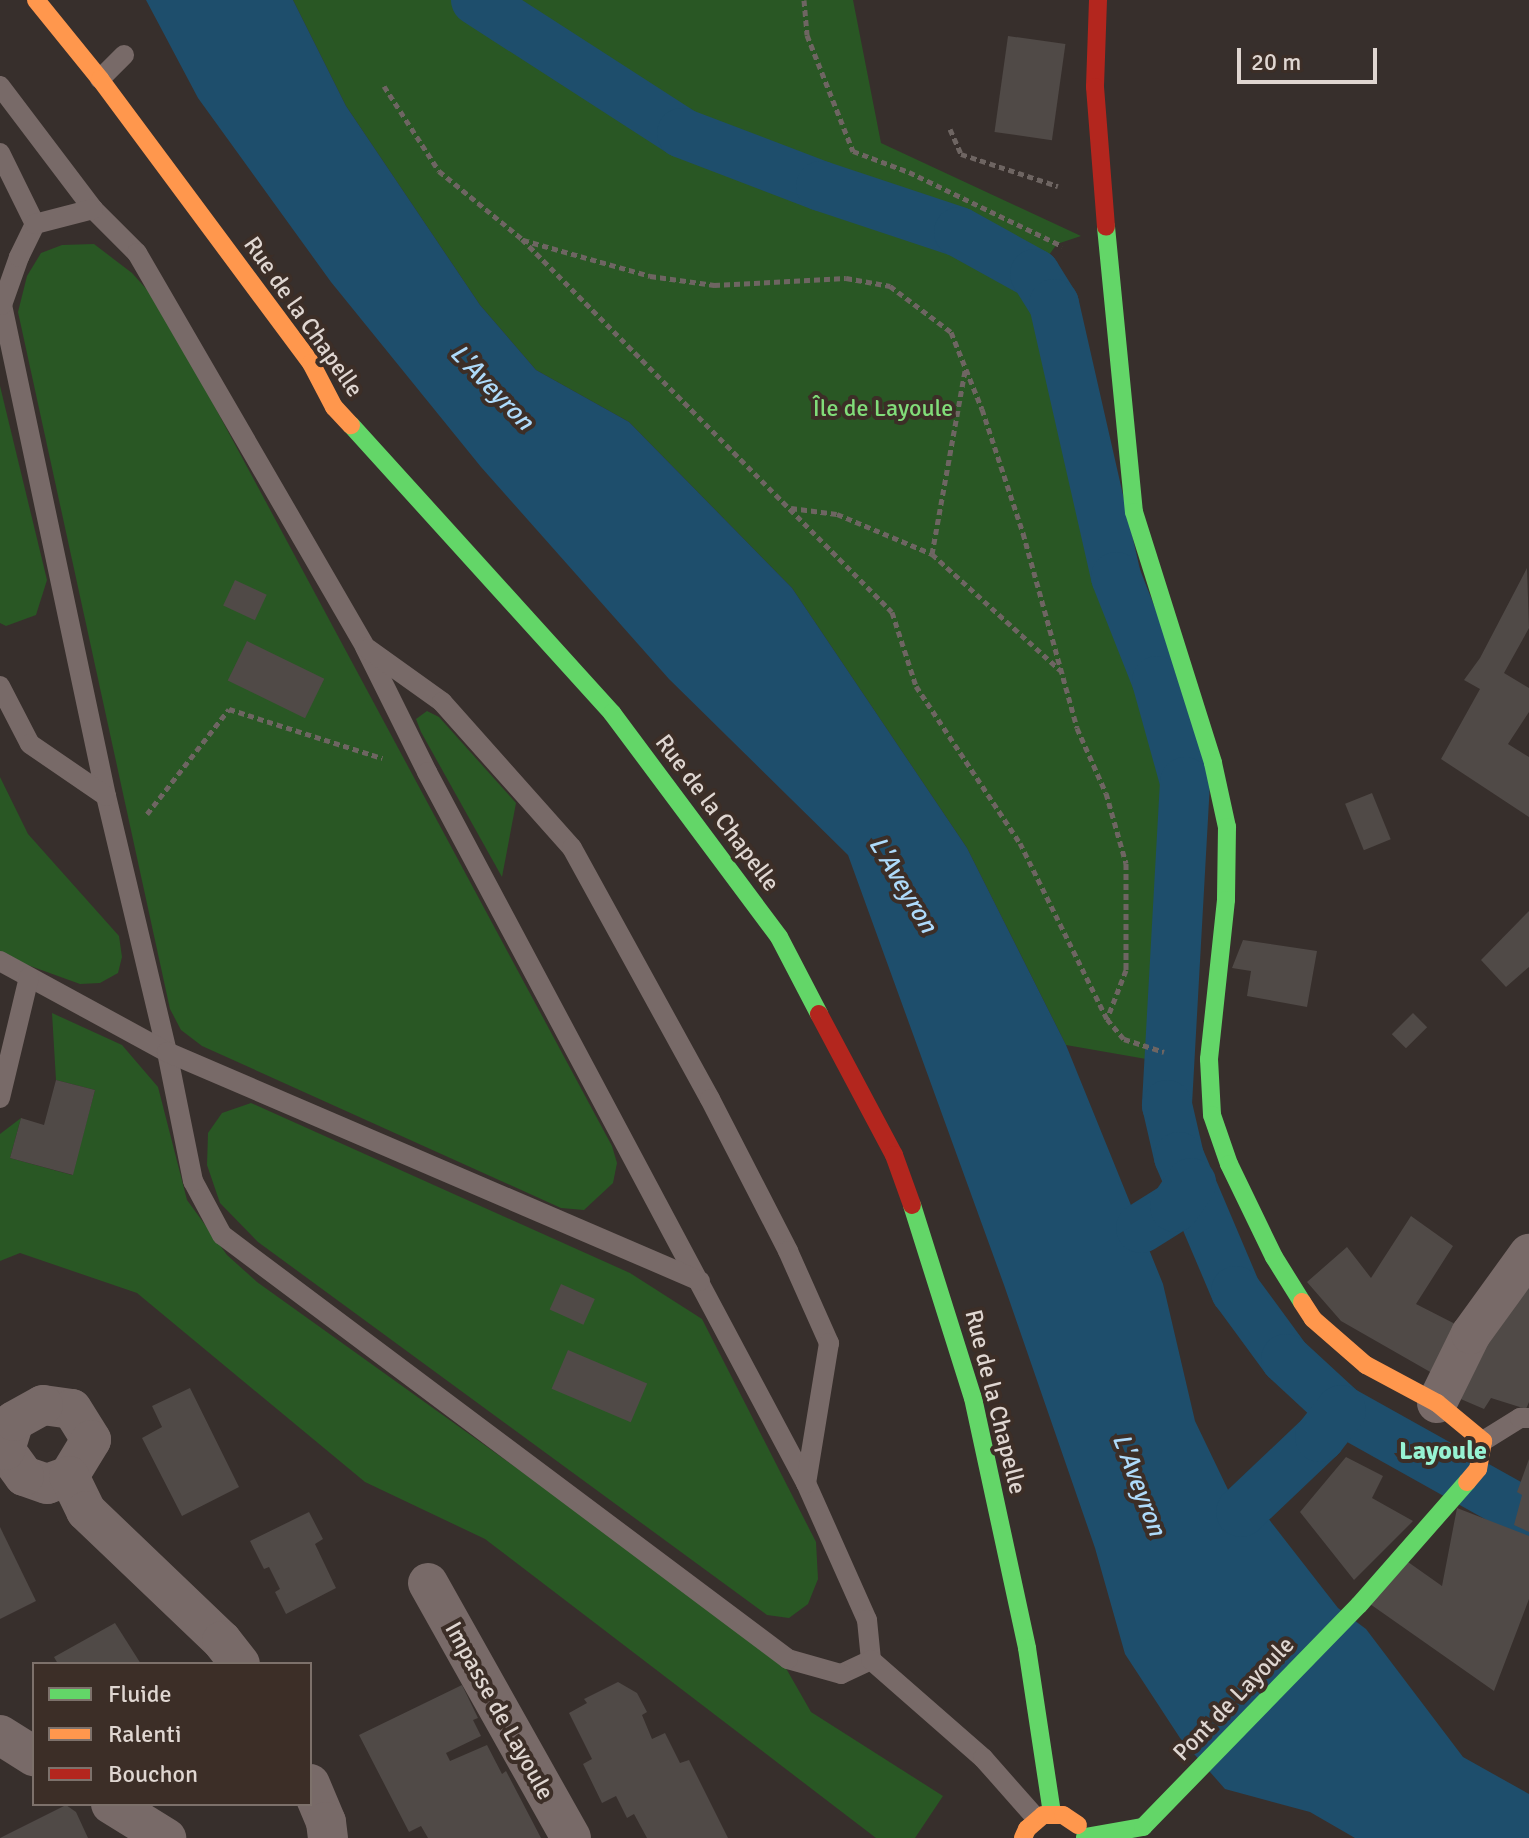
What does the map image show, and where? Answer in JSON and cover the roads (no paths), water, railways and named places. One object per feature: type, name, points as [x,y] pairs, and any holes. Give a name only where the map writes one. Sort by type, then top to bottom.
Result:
[{"type":"street","name":"Rue de la Chapelle","points":[[36,0],[100,79],[311,363],[334,407],[612,713],[779,937],[894,1155],[929,1253],[980,1430],[1027,1648],[1044,1816]]},
{"type":"street","points":[[1098,0],[1095,87],[1134,512],[1213,763],[1227,827],[1226,900],[1209,1059],[1212,1115],[1229,1164],[1268,1244],[1313,1319],[1366,1365],[1437,1403],[1483,1441]]},
{"type":"street","points":[[1437,1403],[1471,1334],[1529,1254]]},
{"type":"street","name":"Pont de Layoule","points":[[1085,1838],[1143,1827],[1359,1605],[1448,1505],[1478,1469],[1483,1441]]},
{"type":"street","points":[[69,1476],[86,1511],[222,1641],[238,1662]]},
{"type":"street","name":"Impasse de Layoule","points":[[428,1583],[571,1838]]},
{"type":"street","points":[[0,1735],[32,1755]]},
{"type":"street","points":[[312,1789],[326,1822],[328,1838]]},
{"type":"street","points":[[114,1806],[166,1838]]},
{"type":"street","points":[[1023,1838],[1044,1816],[1073,1820],[1085,1838]]},
{"type":"lane","points":[[100,79],[124,55]]},
{"type":"lane","points":[[0,86],[93,209],[137,253],[365,647],[427,772],[806,1483],[867,1620],[871,1660],[1044,1816]]},
{"type":"lane","points":[[0,153],[35,224]]},
{"type":"lane","points":[[93,209],[35,224],[1,304],[106,796],[167,1052],[193,1181],[222,1235],[788,1659],[841,1674],[871,1660]]},
{"type":"lane","points":[[365,647],[442,702],[572,848],[710,1099],[788,1251],[829,1343],[806,1483]]},
{"type":"lane","points":[[0,686],[30,744],[106,796]]},
{"type":"lane","points":[[0,961],[167,1052],[700,1281]]},
{"type":"lane","points":[[0,1098],[29,977]]},
{"type":"lane","points":[[1483,1441],[1520,1418],[1529,1418]]},
{"type":"water","name":"L'Aveyron","points":[[146,0],[293,0],[346,106],[480,305],[536,370],[629,422],[792,588],[967,848],[1066,1045],[1163,1284],[1195,1421],[1231,1496],[1239,1481],[1338,1608],[1366,1629],[1463,1757],[1529,1794],[1529,1838],[1355,1838],[1310,1812],[1225,1789],[1180,1738],[1125,1654],[1095,1548],[1004,1285],[848,855],[669,679],[481,467],[331,282],[198,98]]},
{"type":"waterway","points":[[476,0],[682,133],[821,186],[959,232],[1035,274],[1054,304],[1116,577],[1157,681],[1185,782],[1167,1105],[1179,1157],[1236,1291],[1286,1359],[1341,1410],[1529,1515]]},
{"type":"waterway","points":[[1141,1228],[1175,1207],[1191,1183]]},
{"type":"waterway","points":[[1241,1512],[1320,1437],[1341,1410]]},
{"type":"district","name":"Layoule","points":[[1443,1452]]},
{"type":"park label","name":"Île de Layoule","points":[[883,409]]}]
